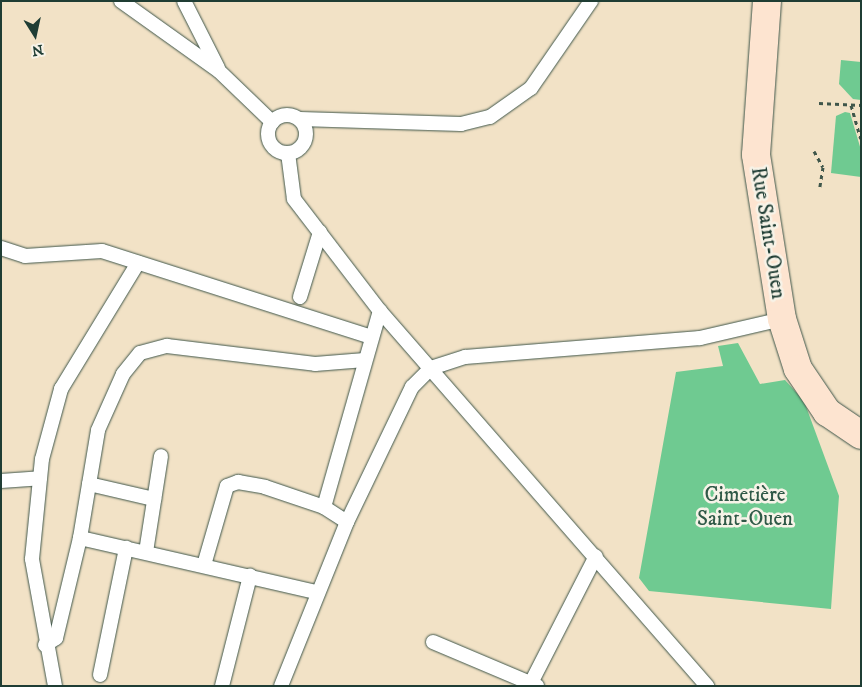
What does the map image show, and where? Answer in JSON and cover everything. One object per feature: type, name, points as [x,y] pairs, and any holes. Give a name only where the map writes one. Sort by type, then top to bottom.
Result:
[{"type":"street","name":"Rue Saint-Ouen","points":[[767,1],[756,156],[782,319],[798,369],[827,412],[859,438]]},
{"type":"lane","points":[[121,1],[219,71],[272,122]]},
{"type":"lane","points":[[184,1],[219,71]]},
{"type":"lane","points":[[300,119],[307,130],[305,142],[288,153],[278,151],[268,139],[272,122],[286,114],[300,119],[461,124],[490,117],[532,88],[590,1]]},
{"type":"lane","points":[[288,153],[294,198],[380,311],[708,686]]},
{"type":"lane","points":[[300,296],[320,232]]},
{"type":"lane","points":[[1,248],[26,256],[102,251],[371,337]]},
{"type":"lane","points":[[55,686],[45,645],[32,559],[40,478],[61,388],[138,263]]},
{"type":"lane","points":[[324,507],[371,337],[380,311]]},
{"type":"lane","points":[[281,686],[316,592],[347,522],[412,387],[431,368],[465,357],[700,338],[782,319]]},
{"type":"lane","points":[[45,645],[56,638],[80,538],[98,430],[123,374],[140,354],[167,346],[315,364],[365,360]]},
{"type":"lane","points":[[146,552],[161,456]]},
{"type":"lane","points":[[1,481],[40,478]]},
{"type":"lane","points":[[204,565],[227,486],[238,482],[265,487],[324,507],[347,522]]},
{"type":"lane","points":[[89,484],[154,498]]},
{"type":"lane","points":[[80,538],[316,592]]},
{"type":"lane","points":[[100,675],[126,548]]},
{"type":"lane","points":[[432,642],[535,683],[596,556]]},
{"type":"lane","points":[[222,686],[250,576]]},
{"type":"path","points":[[819,103],[861,105]]},
{"type":"path","points":[[852,105],[861,139]]},
{"type":"path","points":[[814,151],[823,167],[820,186]]},
{"type":"green space","points":[[841,60],[861,62],[861,100],[853,99],[839,84]]},
{"type":"green space","points":[[845,112],[850,113],[861,150],[861,177],[831,173],[836,116]]},
{"type":"green space","name":"Cimetière Saint-Ouen","points":[[738,343],[760,384],[785,380],[804,401],[839,496],[831,609],[649,591],[639,578],[676,372],[723,366],[718,346]]}]
